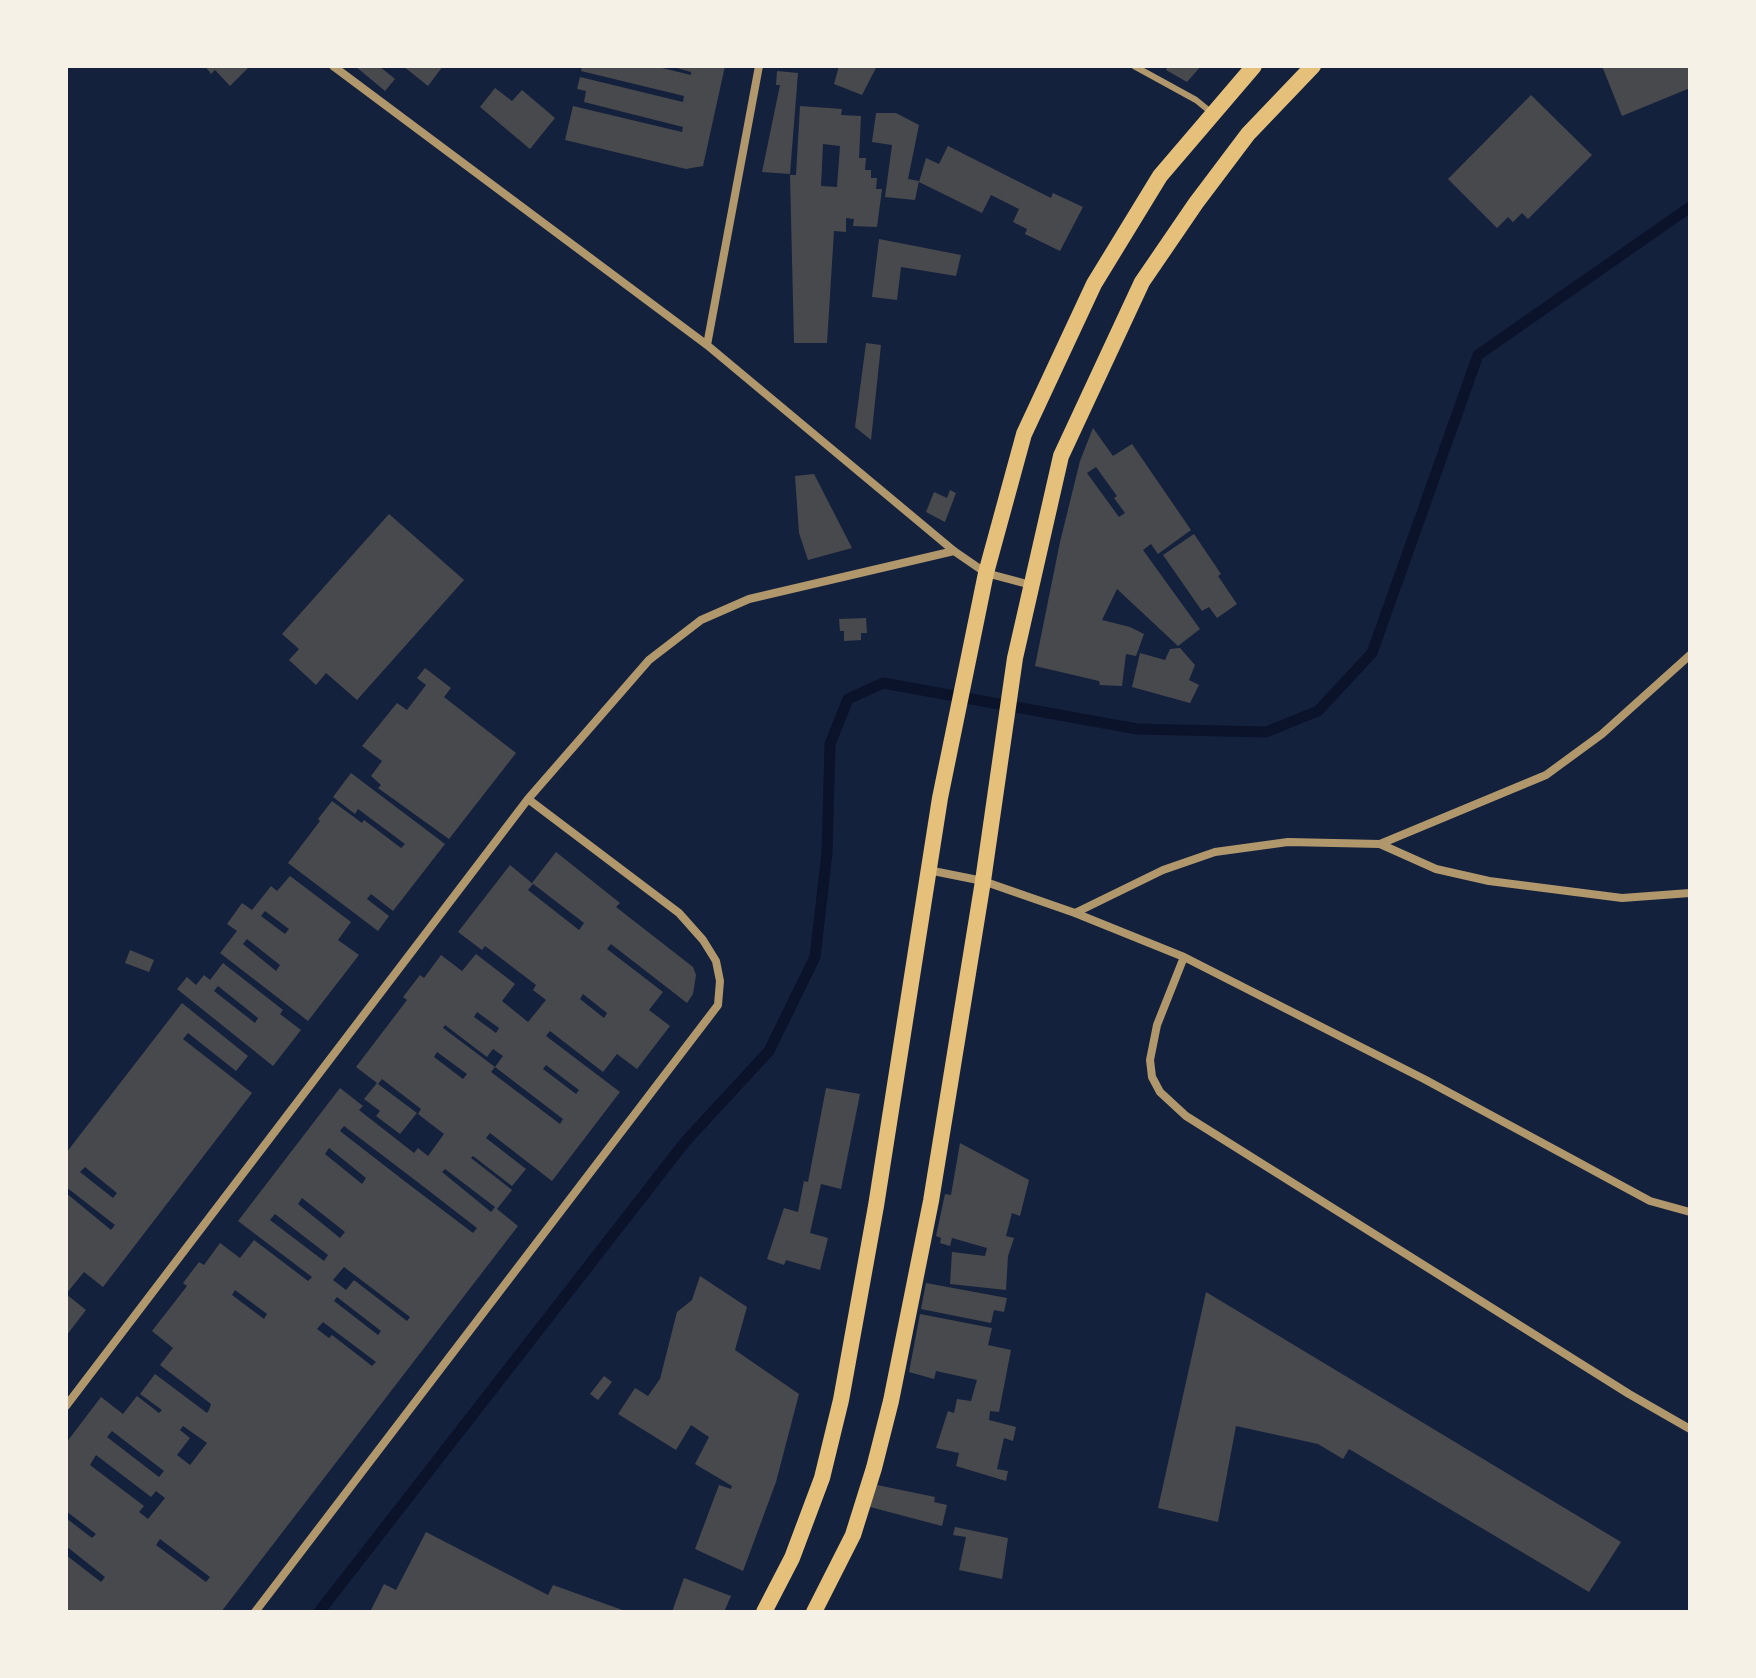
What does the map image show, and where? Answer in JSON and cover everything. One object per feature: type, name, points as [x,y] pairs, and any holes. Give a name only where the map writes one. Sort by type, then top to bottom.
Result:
[{"type":"main road","points":[[764,1612],[792,1558],[822,1478],[841,1400],[876,1206],[940,798],[986,573],[1024,434],[1094,284],[1160,176],[1254,66]]},
{"type":"main road","points":[[814,1612],[853,1535],[891,1401],[931,1201],[983,881],[1015,658],[1061,456],[1142,282],[1248,134],[1313,66]]},
{"type":"street","points":[[333,66],[707,345],[954,551],[986,573],[1031,585]]},
{"type":"street","points":[[707,345],[759,66]]},
{"type":"street","points":[[66,1406],[528,799],[649,660],[701,620],[749,599],[954,551]]},
{"type":"street","points":[[1380,844],[1546,775],[1602,734],[1690,655]]},
{"type":"street","points":[[255,1612],[718,1005],[720,981],[716,961],[703,940],[679,913],[528,799]]},
{"type":"street","points":[[1075,913],[1163,870],[1215,852],[1288,842],[1380,844],[1436,869],[1489,881],[1622,898],[1690,893]]},
{"type":"street","points":[[928,870],[983,881],[1075,913],[1184,957],[1424,1079],[1638,1195],[1690,1212]]},
{"type":"street","points":[[1184,957],[1157,1025],[1150,1060],[1152,1077],[1160,1092],[1186,1116],[1629,1394],[1690,1429]]},
{"type":"lane","points":[[1134,66],[1196,100],[1212,113]]},
{"type":"building","points":[[205,66],[250,66],[230,86],[215,70],[211,74]]},
{"type":"building","points":[[355,66],[379,66],[395,79],[385,91]]},
{"type":"building","points":[[403,66],[443,66],[428,86]]},
{"type":"building","points":[[582,66],[654,66],[691,75],[691,72],[670,66],[725,66],[703,166],[686,169],[565,140],[573,106],[682,132],[683,127],[584,102],[586,91],[577,89],[580,77],[683,102],[684,96],[581,71]]},
{"type":"building","points":[[839,66],[877,66],[862,95],[834,84]]},
{"type":"building","points":[[1168,66],[1201,66],[1187,82],[1166,70]]},
{"type":"building","points":[[1602,66],[1690,66],[1690,88],[1622,116]]},
{"type":"building","points":[[777,71],[798,73],[790,174],[762,172],[780,85],[776,85]]},
{"type":"building","points":[[495,88],[512,101],[522,90],[555,118],[530,149],[480,107]]},
{"type":"building","points":[[1531,95],[1592,155],[1528,219],[1522,213],[1513,222],[1508,217],[1497,228],[1448,179]]},
{"type":"building","points":[[800,106],[842,109],[841,115],[861,116],[859,158],[866,158],[865,170],[871,170],[871,178],[877,178],[876,189],[882,189],[877,227],[853,226],[854,219],[846,218],[846,232],[834,231],[827,343],[794,343],[790,175],[796,175]],"holes":[[[823,144],[840,146],[837,187],[821,186]]]},
{"type":"building","points":[[876,113],[896,113],[919,125],[908,179],[919,181],[915,200],[885,197],[892,145],[872,142]]},
{"type":"building","points":[[948,146],[1051,198],[1053,193],[1083,207],[1060,251],[1025,234],[1027,229],[1013,222],[1019,209],[991,195],[982,213],[919,182],[926,158],[939,164]]},
{"type":"building","points":[[879,239],[961,255],[956,276],[901,267],[897,300],[872,297]]},
{"type":"building","points":[[866,343],[881,345],[871,440],[855,427]]},
{"type":"building","points":[[1093,428],[1113,456],[1132,444],[1191,530],[1158,554],[1151,544],[1143,550],[1200,629],[1178,646],[1117,589],[1102,620],[1144,634],[1136,656],[1126,654],[1122,686],[1100,685],[1099,681],[1035,666],[1080,461]],"holes":[[[1096,467],[1117,496],[1114,498],[1125,513],[1119,517],[1087,473]]]},
{"type":"building","points":[[814,474],[852,548],[808,560],[799,533],[795,476]]},
{"type":"building","points":[[950,490],[956,493],[945,522],[926,512],[934,492],[947,498]]},
{"type":"building","points":[[389,514],[464,580],[357,700],[326,673],[316,685],[289,660],[299,649],[282,634]]},
{"type":"building","points":[[1194,534],[1237,604],[1217,618],[1209,607],[1202,611],[1163,555]]},
{"type":"building","points":[[866,618],[867,633],[861,633],[861,640],[844,641],[839,619]]},
{"type":"building","points":[[1180,648],[1195,665],[1189,680],[1199,685],[1190,703],[1132,687],[1140,653],[1165,660],[1170,649]]},
{"type":"building","points":[[425,668],[451,688],[444,697],[516,753],[449,839],[378,788],[381,785],[371,776],[382,761],[362,746],[397,703],[407,710],[426,685],[417,678]]},
{"type":"building","points":[[351,773],[445,844],[393,911],[371,894],[367,899],[389,916],[378,931],[288,863],[332,801],[401,848],[405,844],[358,809],[355,814],[333,797]]},
{"type":"building","points":[[556,852],[620,903],[616,907],[693,967],[696,975],[693,994],[687,1003],[611,944],[607,949],[663,992],[649,1010],[670,1026],[637,1069],[617,1054],[603,1072],[550,1031],[546,1036],[620,1092],[552,1181],[490,1133],[486,1138],[526,1169],[512,1186],[473,1156],[471,1158],[512,1190],[497,1209],[518,1226],[221,1612],[66,1612],[66,1555],[101,1582],[105,1577],[66,1546],[66,1518],[92,1538],[96,1534],[66,1511],[66,1443],[101,1397],[123,1414],[137,1396],[159,1413],[162,1410],[140,1394],[155,1374],[207,1413],[211,1404],[160,1365],[173,1348],[152,1331],[187,1286],[183,1283],[199,1262],[204,1265],[220,1243],[240,1258],[254,1240],[308,1281],[312,1277],[238,1221],[340,1088],[363,1106],[359,1110],[414,1153],[418,1148],[428,1156],[444,1134],[418,1114],[421,1109],[382,1079],[378,1084],[417,1113],[400,1134],[376,1116],[380,1111],[364,1099],[377,1083],[356,1067],[407,1000],[403,997],[420,975],[424,978],[441,955],[462,971],[476,954],[515,984],[502,1001],[528,1022],[546,1000],[533,990],[536,985],[485,946],[482,950],[458,932],[510,865],[533,884],[528,890],[579,930],[584,923],[532,883]],"holes":[[[583,994],[607,1013],[604,1018],[580,999]],[[477,1012],[499,1028],[496,1033],[474,1017]],[[445,1025],[487,1057],[493,1049],[503,1056],[495,1067],[443,1028]],[[437,1052],[467,1074],[463,1079],[434,1057]],[[546,1065],[579,1090],[576,1094],[543,1069]],[[495,1067],[563,1119],[560,1124],[491,1072]],[[344,1126],[411,1177],[477,1228],[473,1233],[407,1183],[340,1131]],[[329,1148],[366,1178],[362,1184],[325,1154]],[[445,1169],[495,1207],[491,1212],[442,1172]],[[302,1198],[345,1232],[340,1238],[298,1204]],[[275,1214],[328,1255],[324,1261],[270,1220]],[[344,1267],[410,1317],[407,1321],[354,1280],[346,1290],[333,1280]],[[235,1290],[267,1314],[264,1319],[232,1295]],[[337,1297],[381,1331],[378,1335],[334,1301]],[[323,1322],[376,1362],[372,1366],[332,1335],[329,1338],[317,1329]],[[183,1426],[207,1443],[190,1465],[177,1455],[190,1438],[180,1430]],[[112,1431],[164,1471],[159,1477],[107,1437]],[[96,1455],[151,1497],[156,1491],[165,1498],[148,1519],[139,1512],[144,1506],[90,1465]],[[160,1539],[210,1577],[206,1582],[156,1545]]]},
{"type":"building","points":[[290,876],[351,922],[338,940],[359,955],[308,1021],[220,953],[237,931],[227,924],[242,903],[252,910],[271,886],[277,891]],"holes":[[[265,911],[289,929],[285,934],[261,916]],[[247,939],[280,965],[276,971],[243,944]]]},
{"type":"building","points":[[130,950],[154,960],[149,972],[125,963]]},
{"type":"building","points":[[223,963],[283,1010],[280,1014],[301,1030],[273,1066],[177,989],[187,977],[196,985],[204,975],[210,980]],"holes":[[[218,986],[258,1018],[255,1023],[214,991]]]},
{"type":"building","points":[[182,1003],[248,1056],[236,1071],[188,1033],[183,1039],[252,1093],[103,1287],[84,1272],[66,1294],[66,1193],[111,1230],[115,1225],[66,1187],[66,1153]],"holes":[[[85,1167],[117,1193],[113,1198],[80,1172]]]},
{"type":"building","points":[[826,1088],[860,1094],[841,1189],[821,1184],[810,1233],[828,1238],[820,1270],[786,1260],[784,1265],[767,1259],[784,1208],[798,1212],[804,1181],[808,1182]]},
{"type":"building","points":[[960,1143],[1029,1180],[1020,1216],[1012,1213],[1006,1236],[1014,1238],[1008,1256],[1006,1290],[950,1284],[952,1252],[985,1256],[987,1248],[952,1238],[950,1246],[940,1243],[941,1238],[936,1236],[945,1194],[951,1195]]},
{"type":"building","points":[[700,1276],[747,1307],[735,1350],[799,1394],[776,1482],[743,1571],[695,1549],[719,1485],[731,1489],[732,1486],[695,1464],[709,1437],[691,1425],[676,1450],[618,1414],[635,1388],[648,1396],[660,1379],[677,1312],[692,1300]]},
{"type":"building","points":[[926,1283],[1007,1298],[1004,1312],[994,1310],[991,1323],[921,1309]]},
{"type":"building","points":[[1206,1292],[1621,1542],[1589,1592],[1349,1449],[1343,1459],[1318,1444],[1236,1426],[1218,1522],[1158,1508]]},
{"type":"building","points":[[66,1294],[86,1310],[66,1336]]},
{"type":"building","points":[[920,1314],[992,1328],[988,1345],[1011,1350],[999,1412],[990,1411],[989,1420],[1016,1427],[1013,1441],[1004,1438],[997,1469],[1008,1471],[1006,1481],[956,1466],[959,1453],[936,1448],[948,1411],[954,1413],[957,1399],[971,1401],[977,1380],[936,1371],[934,1379],[909,1372]]},
{"type":"building","points":[[604,1376],[612,1382],[598,1400],[590,1394]]},
{"type":"building","points":[[877,1485],[935,1497],[934,1502],[947,1505],[942,1526],[870,1507]]},
{"type":"building","points":[[955,1527],[1008,1538],[1002,1579],[959,1570],[966,1537],[953,1535]]},
{"type":"building","points":[[426,1532],[548,1595],[553,1585],[628,1612],[370,1612],[384,1584],[396,1590]]},
{"type":"building","points":[[684,1578],[731,1596],[724,1612],[672,1612]]},
{"type":"waterway","points":[[319,1612],[685,1142],[769,1051],[815,957],[827,853],[830,744],[848,699],[883,683],[1137,729],[1266,732],[1318,711],[1372,653],[1478,355],[1690,207]]}]
